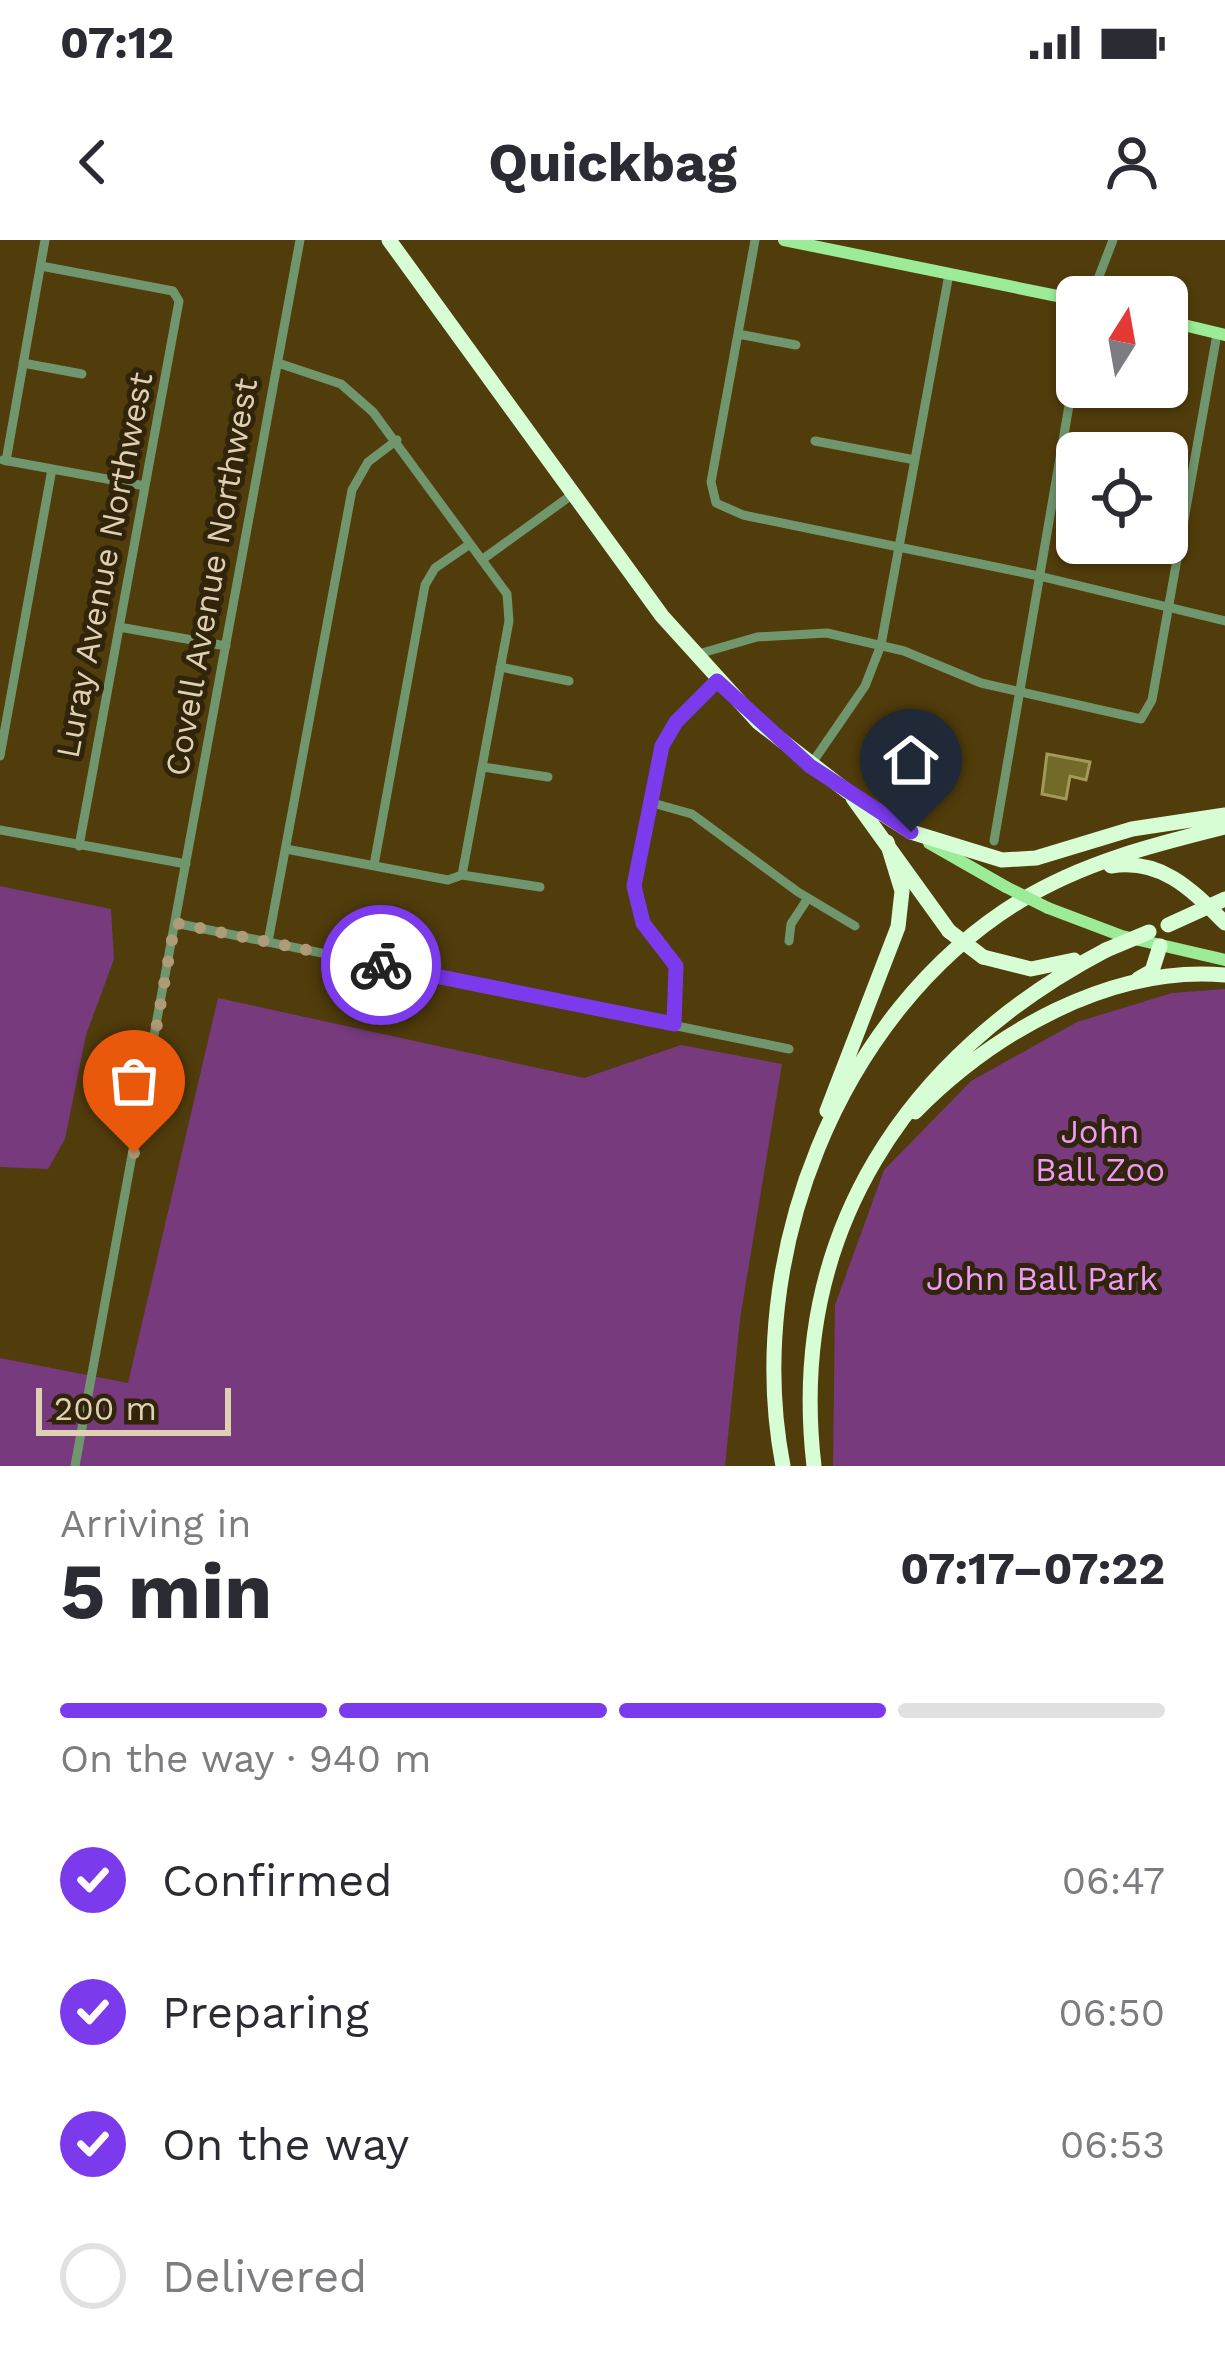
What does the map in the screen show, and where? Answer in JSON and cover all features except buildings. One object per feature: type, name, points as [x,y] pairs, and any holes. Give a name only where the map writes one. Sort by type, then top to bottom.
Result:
[{"type":"highway","points":[[389,240],[695,655],[810,766],[911,832],[986,857],[1018,860],[1132,829],[1225,815]]},
{"type":"highway","points":[[848,792],[950,932],[983,957],[1031,969],[1155,939],[1168,925],[1225,899]]},
{"type":"highway","points":[[797,1206],[831,1122],[886,1031],[918,991],[974,936],[1045,888],[1094,863],[1225,827]]},
{"type":"highway","points":[[783,1466],[775,1324],[780,1274],[800,1181],[898,927],[902,891],[887,842]]},
{"type":"highway","points":[[1045,888],[1111,866],[1144,865],[1178,878],[1225,923]]},
{"type":"highway","points":[[874,1160],[935,1093],[994,1045],[1152,971],[1155,939]]},
{"type":"highway","points":[[814,1466],[810,1385],[819,1306],[840,1232],[874,1160],[924,1088],[966,1044],[1022,1000],[1104,951]]},
{"type":"highway","points":[[1124,986],[1188,975],[1225,975]]},
{"type":"main road","points":[[784,240],[1056,296]]},
{"type":"main road","points":[[1188,326],[1221,334]]},
{"type":"main road","points":[[911,832],[1048,908],[1225,960]]},
{"type":"street","points":[[45,240],[3,460],[145,486]]},
{"type":"street","name":"Covell Avenue Northwest","points":[[75,1466],[301,240]]},
{"type":"street","points":[[755,240],[711,482],[714,500],[743,515],[1039,576],[1225,621]]},
{"type":"street","points":[[1098,276],[1113,240]]},
{"type":"street","name":"Luray Avenue Northwest","points":[[41,266],[177,294],[177,320],[79,846]]},
{"type":"street","points":[[810,766],[865,686],[881,645],[949,274]]},
{"type":"street","points":[[738,334],[796,345]]},
{"type":"street","points":[[695,655],[734,641],[805,633],[881,645],[1017,692],[1136,720],[1147,716],[1221,334]]},
{"type":"street","points":[[23,363],[82,374]]},
{"type":"street","points":[[278,363],[341,384],[398,440],[507,595],[510,610],[462,874]]},
{"type":"street","points":[[994,841],[1068,408]]},
{"type":"street","points":[[268,942],[352,490],[368,462],[398,440]]},
{"type":"street","points":[[815,441],[915,460]]},
{"type":"street","points":[[0,756],[52,469]]},
{"type":"street","points":[[483,560],[573,494]]},
{"type":"street","points":[[374,865],[424,585],[435,568],[470,544]]},
{"type":"street","points":[[119,627],[226,646]]},
{"type":"street","points":[[500,667],[569,681]]},
{"type":"street","points":[[674,1024],[676,966],[643,923],[634,886],[668,733],[717,681]]},
{"type":"street","points":[[483,767],[548,777]]},
{"type":"street","points":[[650,802],[692,814],[855,926]]},
{"type":"street","points":[[0,830],[186,864]]},
{"type":"street","points":[[286,849],[448,880],[462,874],[540,887]]},
{"type":"street","points":[[789,941],[790,924],[808,898]]},
{"type":"street","points":[[175,923],[790,1049]]},
{"type":"green space","points":[[0,886],[111,909],[114,959],[86,1035],[65,1139],[48,1169],[0,1167]]},
{"type":"green space","name":"John Ball Park","points":[[1225,989],[1225,1466],[833,1466],[835,1305],[884,1170],[971,1081],[1077,1022],[1172,993]]},
{"type":"green space","points":[[218,998],[584,1078],[681,1045],[782,1064],[740,1319],[725,1466],[0,1466],[0,1358],[128,1383]]},
{"type":"way so far","points":[[134,1153],[175,923],[381,965]]},
{"type":"route","points":[[381,965],[674,1024],[676,966],[643,923],[634,886],[662,746],[676,722],[717,681],[810,766],[911,832]]},
{"type":"park label","name":"John Ball Zoo","points":[[1100,1150]]}]
